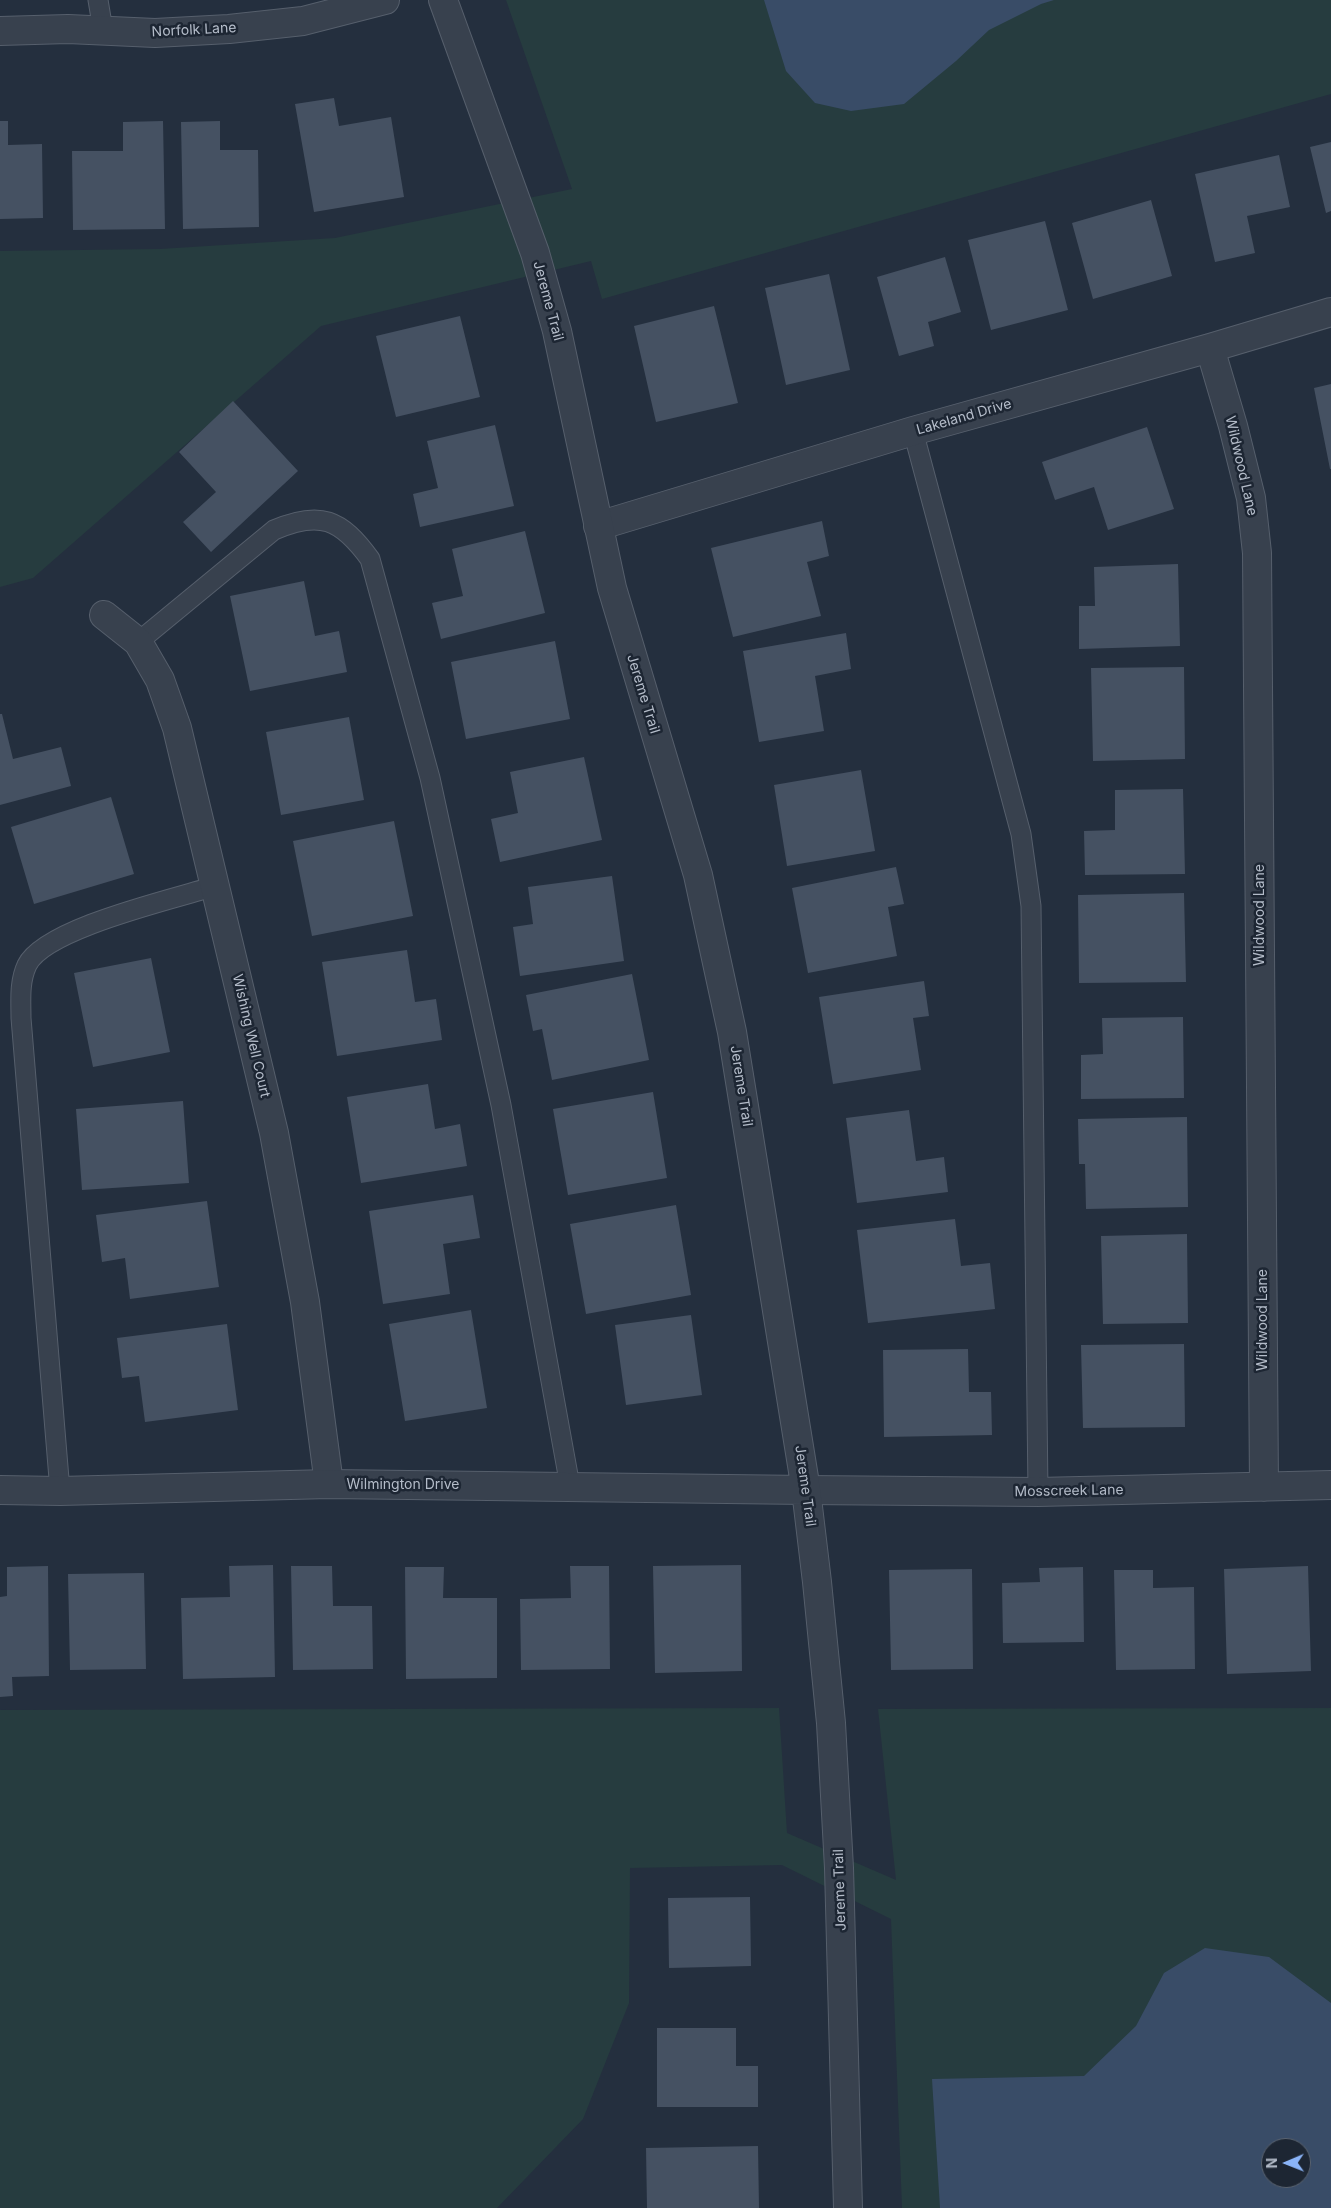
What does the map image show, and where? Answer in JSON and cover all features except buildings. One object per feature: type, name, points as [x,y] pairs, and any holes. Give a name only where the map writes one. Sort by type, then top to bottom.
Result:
[{"type":"street","name":"Norfolk Lane","points":[[0,31],[68,29],[155,33],[229,29],[303,21],[385,0]]},
{"type":"street","name":"Jereme Trail","points":[[443,0],[535,253],[557,331],[612,588],[698,875],[728,1014],[806,1490],[830,1714],[842,1945],[848,2208]]},
{"type":"street","name":"Lakeland Drive","points":[[598,526],[913,431],[1331,312]]},
{"type":"street","name":"Wildwood Lane","points":[[1210,348],[1233,426],[1251,498],[1257,553],[1264,1487]]},
{"type":"street","name":"Wishing Well Court","points":[[104,615],[138,642],[160,680],[177,728],[274,1133],[305,1302],[329,1484]]},
{"type":"street","name":"Wilmington Drive","points":[[0,1490],[60,1491],[329,1484],[806,1490]]},
{"type":"street","name":"Mosscreek Lane","points":[[806,1490],[1038,1492],[1331,1485]]},
{"type":"lane","points":[[98,0],[103,30]]},
{"type":"lane","points":[[913,431],[1021,834],[1031,906],[1038,1492]]},
{"type":"lane","points":[[138,642],[274,530],[288,524],[308,520],[324,521],[342,527],[357,541],[370,559],[430,778],[501,1105],[570,1486]]},
{"type":"lane","points":[[60,1491],[21,1018],[21,988],[27,964],[43,947],[76,929],[215,886]]},
{"type":"green space","points":[[506,0],[1331,0],[1331,94],[602,299],[591,261],[321,326],[33,578],[0,587],[0,251],[160,249],[335,238],[572,189]]},
{"type":"green space","points":[[779,1708],[787,1833],[896,1880],[878,1709],[1331,1708],[1331,2208],[902,2208],[891,1919],[782,1865],[630,1868],[629,2003],[583,2119],[497,2208],[0,2208],[0,1710]]},
{"type":"water","points":[[764,0],[1054,0],[1041,4],[989,30],[956,61],[904,104],[851,111],[815,103],[786,71]]},
{"type":"water","points":[[1205,1948],[1269,1957],[1331,2003],[1331,2208],[940,2208],[932,2079],[1084,2076],[1136,2026],[1164,1973]]}]
